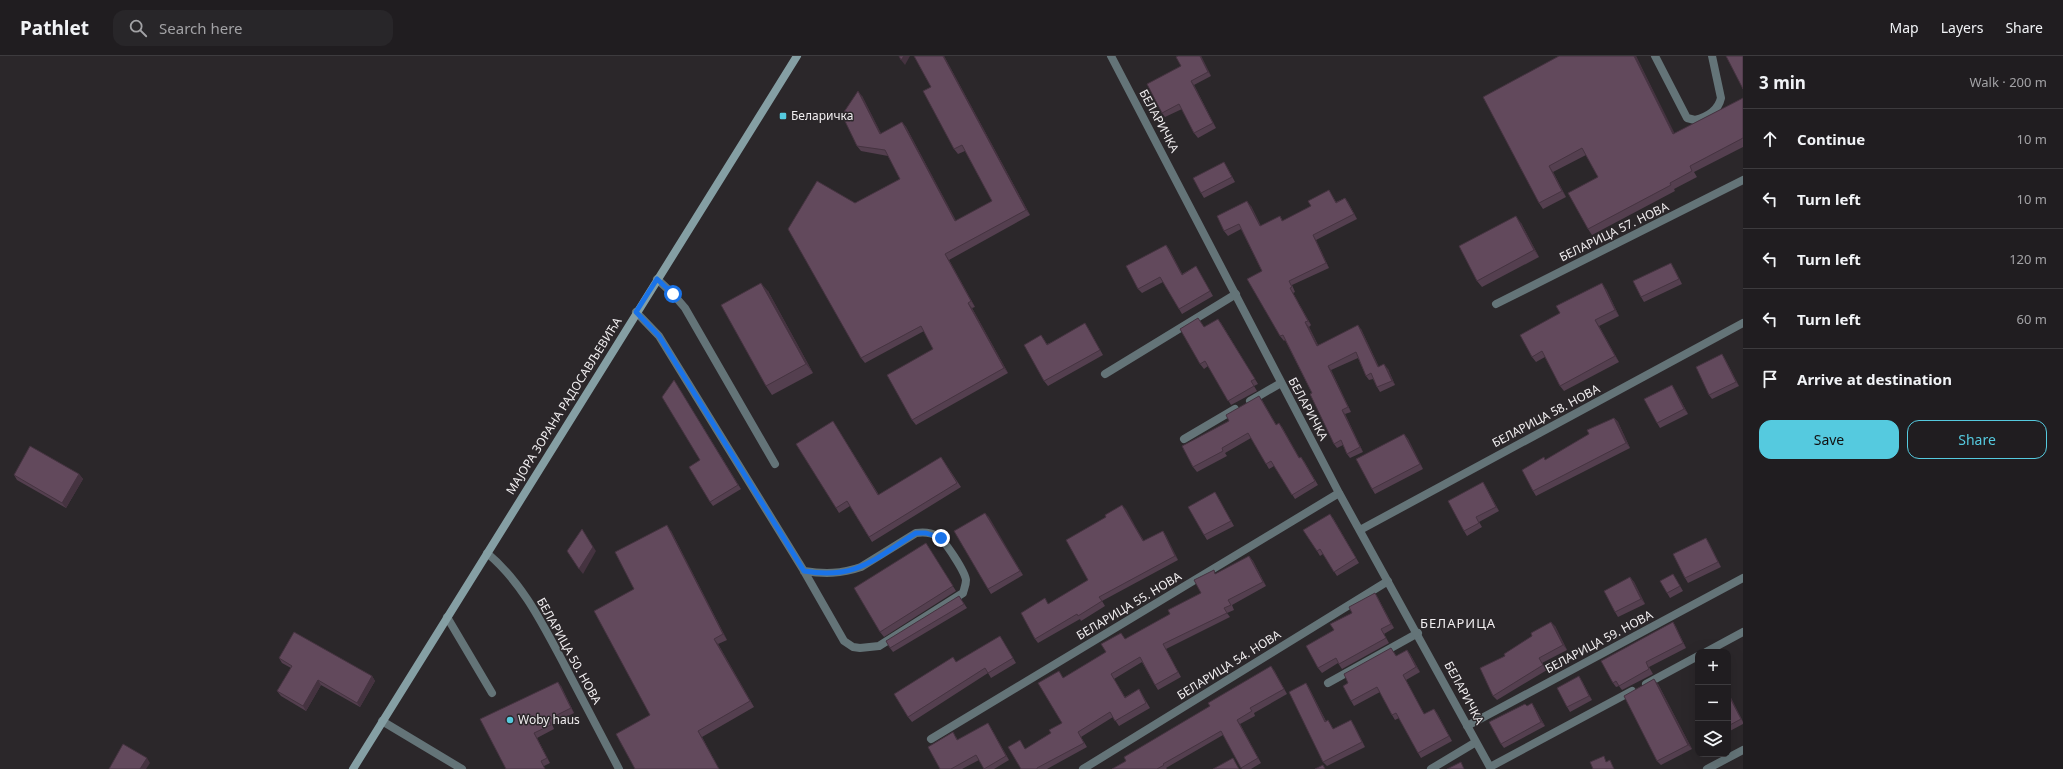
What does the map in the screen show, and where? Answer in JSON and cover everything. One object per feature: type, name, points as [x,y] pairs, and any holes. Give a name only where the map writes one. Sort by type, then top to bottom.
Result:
[{"type":"main road","name":"МАЈОРА ЗОРАНА РАДОСАВЉЕВИЋА","points":[[353,769],[636,312],[797,56]]},
{"type":"street","name":"БЕЛАРИЧКА","points":[[1111,56],[1339,493],[1418,633],[1491,768]]},
{"type":"street","points":[[1655,56],[1687,118],[1695,120],[1712,112],[1720,103],[1721,98],[1712,56]]},
{"type":"street","name":"БЕЛАРИЦА 57. НОВА","points":[[1496,304],[1743,180]]},
{"type":"street","points":[[657,279],[673,294],[689,315],[776,464]]},
{"type":"street","points":[[1104,374],[1236,294]]},
{"type":"street","points":[[636,312],[659,336],[804,571],[844,641],[854,647],[860,648],[879,646],[963,592],[966,581],[964,574],[941,538],[932,534],[921,532],[916,533],[861,567],[853,570],[834,574],[804,571]]},
{"type":"street","name":"БЕЛАРИЦА 58. НОВА","points":[[1360,530],[1743,323]]},
{"type":"street","points":[[1184,438],[1281,383]]},
{"type":"street","name":"БЕЛАРИЦА 55. НОВА","points":[[931,739],[1339,493]]},
{"type":"street","name":"БЕЛАРИЦА 50. НОВА","points":[[487,554],[507,572],[538,616],[619,769]]},
{"type":"street","name":"БЕЛАРИЦА 59. НОВА","points":[[1467,726],[1743,578]]},
{"type":"street","name":"БЕЛАРИЦА 54. НОВА","points":[[1082,769],[1388,581]]},
{"type":"street","points":[[447,617],[492,693]]},
{"type":"street","points":[[1712,649],[1743,632]]},
{"type":"street","points":[[1328,683],[1418,633]]},
{"type":"street","points":[[1491,768],[1695,658]]},
{"type":"street","points":[[382,721],[462,769]]},
{"type":"street","points":[[1431,769],[1476,742]]},
{"type":"street","points":[[1707,769],[1743,750]]},
{"type":"building","points":[[914,56],[943,56],[1026,210],[945,254],[971,301],[968,303],[1004,368],[912,420],[887,375],[933,349],[921,326],[861,358],[788,229],[817,181],[855,203],[900,179],[885,150],[857,146],[842,115],[858,91],[880,134],[902,122],[955,221],[992,201],[962,145],[954,149],[923,91],[931,87]]},
{"type":"building","points":[[1200,56],[1208,72],[1191,81],[1213,123],[1194,133],[1179,104],[1162,113],[1147,84],[1181,66],[1176,57]]},
{"type":"building","points":[[1559,56],[1634,56],[1673,134],[1743,98],[1743,138],[1690,166],[1692,171],[1670,183],[1671,185],[1588,229],[1568,193],[1598,177],[1582,148],[1549,166],[1562,191],[1539,203],[1483,97]]},
{"type":"building","points":[[1726,56],[1743,56],[1743,89]]},
{"type":"building","points":[[1224,162],[1232,177],[1201,193],[1193,178]]},
{"type":"building","points":[[1329,190],[1336,203],[1345,198],[1354,214],[1313,235],[1326,263],[1289,281],[1292,287],[1290,288],[1308,321],[1305,322],[1317,346],[1358,325],[1378,367],[1384,364],[1392,381],[1377,387],[1371,373],[1366,376],[1356,352],[1328,366],[1348,407],[1342,410],[1360,447],[1347,454],[1341,440],[1334,444],[1310,394],[1312,393],[1283,335],[1280,336],[1247,279],[1262,271],[1239,224],[1224,231],[1217,216],[1247,201],[1260,226],[1280,216],[1282,221],[1311,206],[1308,201]]},
{"type":"building","points":[[1516,216],[1534,250],[1477,281],[1459,246]]},
{"type":"building","points":[[1166,245],[1182,275],[1196,266],[1210,291],[1179,309],[1160,277],[1138,289],[1126,266]]},
{"type":"building","points":[[1671,263],[1679,279],[1641,297],[1633,281]]},
{"type":"building","points":[[761,283],[806,364],[766,386],[721,305]]},
{"type":"building","points":[[1602,283],[1615,310],[1595,320],[1615,356],[1560,386],[1542,351],[1532,357],[1520,335],[1560,313],[1556,306]]},
{"type":"building","points":[[1198,318],[1204,327],[1218,319],[1255,379],[1251,381],[1254,386],[1228,401],[1205,361],[1200,364],[1180,329]]},
{"type":"building","points":[[1085,323],[1100,350],[1044,381],[1024,345],[1041,335],[1047,345]]},
{"type":"building","points":[[1722,354],[1736,382],[1709,395],[1696,367]]},
{"type":"building","points":[[674,380],[738,485],[710,502],[689,467],[700,460],[662,397]]},
{"type":"building","points":[[1672,385],[1684,409],[1657,423],[1644,399]]},
{"type":"building","points":[[1259,396],[1276,425],[1279,423],[1299,458],[1301,457],[1315,481],[1292,495],[1271,461],[1266,464],[1248,433],[1222,448],[1223,451],[1193,467],[1182,446],[1229,421],[1226,415]]},
{"type":"building","points":[[1614,418],[1626,443],[1533,491],[1522,470],[1544,457],[1545,460],[1589,434],[1587,430]]},
{"type":"building","points":[[833,421],[878,495],[941,457],[957,483],[869,537],[847,501],[836,508],[796,444]]},
{"type":"building","points":[[1404,434],[1420,464],[1372,489],[1356,459]]},
{"type":"building","points":[[30,446],[79,474],[62,503],[14,475]]},
{"type":"building","points":[[1483,482],[1496,507],[1476,517],[1479,523],[1464,531],[1448,501]]},
{"type":"building","points":[[1215,492],[1231,521],[1204,535],[1188,507]]},
{"type":"building","points":[[1122,505],[1143,541],[1163,531],[1175,556],[1099,597],[1102,601],[1078,616],[1077,614],[1035,639],[1021,613],[1045,598],[1048,604],[1088,580],[1066,540],[1106,517],[1105,515]]},
{"type":"building","points":[[985,513],[1020,571],[988,589],[954,531]]},
{"type":"building","points":[[1330,514],[1356,558],[1334,572],[1320,549],[1317,551],[1303,530]]},
{"type":"building","points":[[667,525],[723,634],[714,639],[750,701],[698,731],[719,769],[635,769],[616,734],[650,715],[594,611],[634,589],[615,552]]},
{"type":"building","points":[[582,529],[593,547],[579,569],[567,551]]},
{"type":"building","points":[[1706,538],[1718,562],[1685,578],[1673,554]]},
{"type":"building","points":[[926,543],[953,586],[880,632],[854,588]]},
{"type":"building","points":[[1249,556],[1263,582],[1228,600],[1231,605],[1224,608],[1227,613],[1163,644],[1178,672],[1155,685],[1140,657],[1111,674],[1125,698],[1139,689],[1146,703],[1115,721],[1110,712],[1078,732],[1084,743],[1037,769],[1021,769],[1008,747],[1020,740],[1025,749],[1051,733],[1049,730],[1062,723],[1038,683],[1059,671],[1063,678],[1106,652],[1101,644],[1121,633],[1125,639],[1170,614],[1168,610],[1201,593],[1194,580],[1214,570],[1215,574]]},
{"type":"building","points":[[1673,574],[1680,586],[1667,593],[1660,581]]},
{"type":"building","points":[[1630,577],[1641,599],[1615,612],[1604,591]]},
{"type":"building","points":[[1375,593],[1391,624],[1381,629],[1386,638],[1339,664],[1336,658],[1318,668],[1306,646],[1334,630],[1330,624],[1352,613],[1349,607]]},
{"type":"building","points":[[959,596],[964,604],[890,648],[886,641]]},
{"type":"building","points":[[1551,622],[1563,645],[1539,658],[1543,665],[1493,696],[1480,668],[1505,656],[1504,654],[1532,636],[1531,633]]},
{"type":"building","points":[[1673,622],[1683,643],[1646,662],[1649,669],[1619,686],[1616,681],[1613,683],[1601,661]]},
{"type":"building","points":[[294,632],[372,676],[357,703],[318,680],[303,706],[277,691],[292,666],[279,658]]},
{"type":"building","points":[[1000,636],[1013,658],[988,673],[985,668],[908,717],[894,694],[953,657],[956,662]]},
{"type":"building","points":[[1391,648],[1396,656],[1407,650],[1416,667],[1403,675],[1424,714],[1434,709],[1449,736],[1418,753],[1396,713],[1392,715],[1377,687],[1351,701],[1343,686],[1348,683],[1344,674]]},
{"type":"building","points":[[1271,666],[1284,689],[1250,708],[1252,711],[1237,720],[1258,758],[1241,768],[1221,731],[1163,764],[1164,765],[1157,769],[1112,769],[1126,761],[1124,757],[1210,706],[1208,703]]},
{"type":"building","points":[[1579,676],[1589,696],[1567,707],[1557,688]]},
{"type":"building","points":[[1654,679],[1688,745],[1657,761],[1624,696]]},
{"type":"building","points":[[558,682],[571,708],[549,719],[551,725],[534,733],[547,758],[541,761],[545,769],[506,769],[480,719]]},
{"type":"building","points":[[1306,683],[1325,722],[1328,720],[1333,729],[1351,720],[1362,742],[1323,762],[1289,692]]},
{"type":"building","points":[[1731,700],[1741,719],[1731,724]]},
{"type":"building","points":[[1532,703],[1541,722],[1501,744],[1489,722],[1525,704],[1527,706]]},
{"type":"building","points":[[988,723],[1006,756],[984,769],[976,755],[951,769],[940,769],[928,747],[953,732],[957,740]]},
{"type":"building","points":[[123,744],[147,758],[140,769],[109,769]]},
{"type":"building","points":[[1604,756],[1606,762],[1610,760],[1614,769],[1593,769],[1590,762]]},
{"type":"building","points":[[1233,758],[1239,769],[1213,769]]},
{"type":"building","points":[[1461,762],[1464,769],[1447,769]]},
{"type":"building","points":[[1323,765],[1325,769],[1315,769]]},
{"type":"place","name":"Беларичка","points":[[783,116]]},
{"type":"place","name":"Woby haus","points":[[510,720]]},
{"type":"district","name":"БЕЛАРИЦА","points":[[1458,623]]},
{"type":"route","points":[[673,294],[657,279],[636,312],[648,322],[659,336],[804,571],[834,574],[853,570],[861,567],[916,533],[921,532],[932,534],[941,538]]}]
